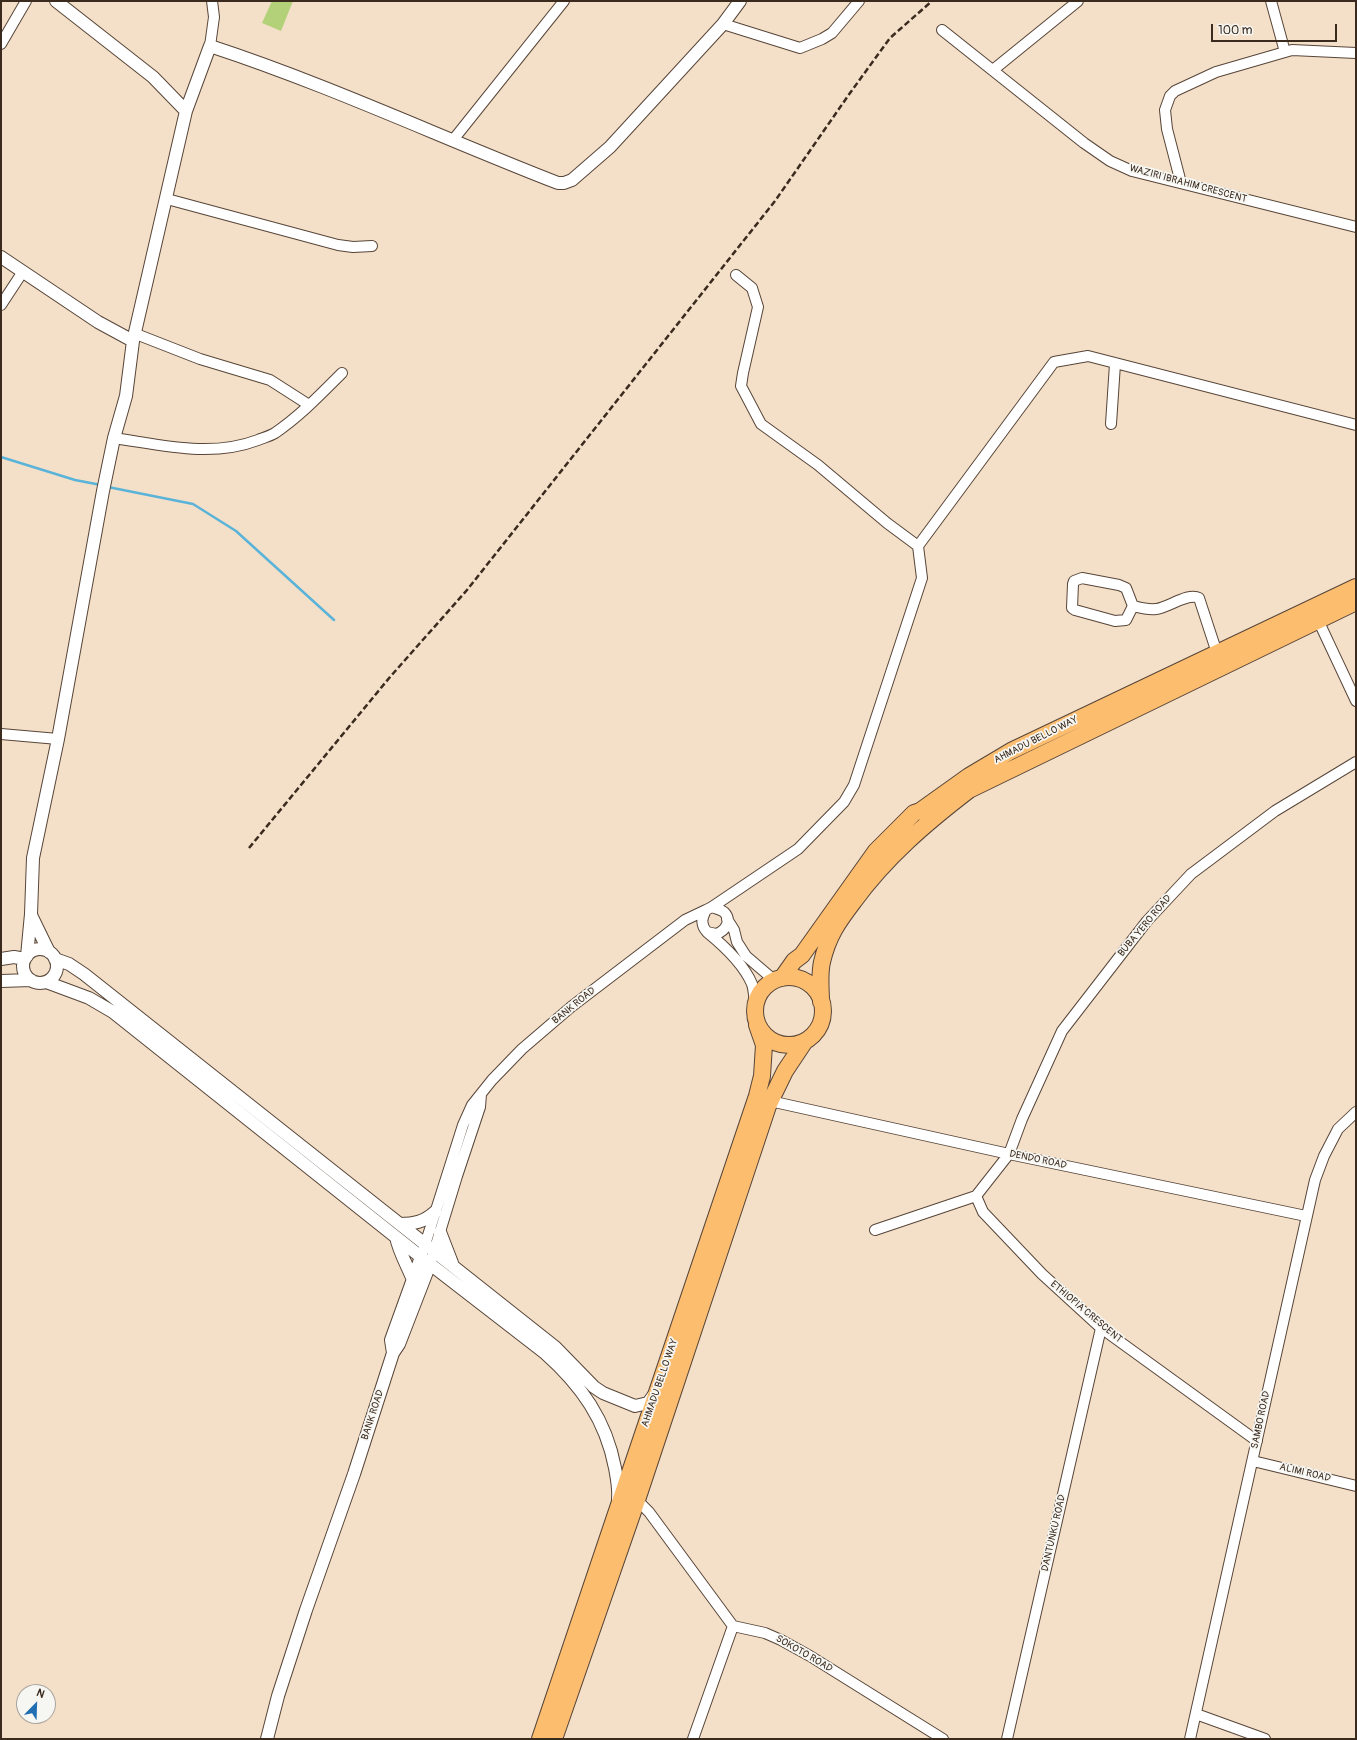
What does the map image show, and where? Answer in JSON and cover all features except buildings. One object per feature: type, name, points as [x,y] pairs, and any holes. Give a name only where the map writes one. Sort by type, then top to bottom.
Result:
[{"type":"main road","name":"AHMADU BELLO WAY","points":[[778,979],[802,955],[876,851],[914,813],[920,811],[969,776],[1011,751],[1356,586]]},
{"type":"main road","name":"AHMADU BELLO WAY","points":[[821,1002],[822,963],[835,926],[867,883],[894,852],[932,819],[969,790],[1356,602]]},
{"type":"main road","points":[[790,977],[806,982],[818,994],[821,1002],[821,1021],[815,1032],[805,1041],[792,1044],[778,1043],[766,1036],[757,1025],[755,1018],[755,1003],[760,992],[778,979],[790,977]]},
{"type":"main road","name":"AHMADU BELLO WAY","points":[[540,1739],[757,1096],[762,1076],[764,1045],[757,1025]]},
{"type":"main road","name":"AHMADU BELLO WAY","points":[[554,1739],[637,1500],[770,1101],[785,1071],[805,1041]]},
{"type":"street","points":[[1,44],[26,1]]},
{"type":"street","points":[[56,1],[153,77],[186,111]]},
{"type":"street","points":[[31,980],[24,971],[23,965],[26,957],[31,914],[33,858],[58,739],[114,438],[126,396],[135,338],[186,111],[210,46],[214,17],[212,1]]},
{"type":"street","points":[[453,140],[564,1]]},
{"type":"street","points":[[210,46],[348,96],[558,183],[564,183],[572,180],[610,147],[723,24],[740,1]]},
{"type":"street","points":[[723,24],[800,48],[832,33],[858,1]]},
{"type":"street","points":[[993,70],[1078,1]]},
{"type":"street","points":[[1271,1],[1289,51]]},
{"type":"street","points":[[1277,1],[1289,51]]},
{"type":"street","name":"WAZIRI IBRAHIM CRESCENT","points":[[942,30],[1084,144],[1110,161],[1132,171],[1356,227]]},
{"type":"street","points":[[1181,183],[1167,129],[1165,110],[1170,96],[1176,91],[1216,72],[1289,51],[1356,53]]},
{"type":"street","points":[[167,199],[338,245],[353,247],[372,246]]},
{"type":"street","points":[[1,257],[22,273],[98,322],[135,338],[270,380],[309,405]]},
{"type":"street","points":[[1,306],[22,273]]},
{"type":"street","points":[[736,275],[752,288],[758,307],[741,386],[761,424],[818,465],[887,523],[918,546],[1054,362],[1088,356],[1356,425]]},
{"type":"street","points":[[1110,424],[1115,364]]},
{"type":"street","points":[[114,438],[182,448],[214,450],[243,446],[273,434],[309,405],[342,372]]},
{"type":"street","name":"BANK ROAD","points":[[267,1739],[278,1696],[354,1474],[393,1353],[391,1340],[417,1284],[426,1260],[430,1247],[435,1212],[463,1125],[472,1105],[522,1049],[572,1007],[676,928],[774,866],[802,845],[844,802],[854,785],[922,578],[918,546]]},
{"type":"street","points":[[1082,578],[1119,585],[1128,591],[1133,606],[1129,617],[1126,620],[1121,621],[1075,610],[1072,608],[1071,604],[1074,581],[1082,578]]},
{"type":"street","points":[[1133,606],[1148,610],[1157,609],[1190,596],[1199,598],[1216,653]]},
{"type":"street","points":[[1318,620],[1356,701]]},
{"type":"street","points":[[1,734],[58,739]]},
{"type":"street","name":"BUBA YERO ROAD","points":[[1009,1154],[1022,1119],[1062,1031],[1147,921],[1191,874],[1275,811],[1356,762]]},
{"type":"street","points":[[705,930],[712,934],[721,933],[726,928],[726,905],[736,891]]},
{"type":"street","points":[[755,1003],[753,985],[748,977],[722,945],[705,930],[702,920],[709,908],[723,911],[734,930],[737,942],[746,956],[778,979]]},
{"type":"street","points":[[31,914],[52,955],[57,969],[55,974],[46,982]]},
{"type":"street","name":"BANK ROAD","points":[[676,928],[694,923],[698,924],[705,930]]},
{"type":"street","points":[[1,959],[26,957],[37,949],[69,964],[84,974],[555,1347],[586,1380],[603,1393],[635,1406],[648,1403],[659,1386]]},
{"type":"street","points":[[1,981],[31,980],[36,982],[46,982],[89,998],[113,1012],[396,1237],[545,1353],[562,1368],[592,1405],[602,1425],[612,1452],[619,1490],[616,1514]]},
{"type":"street","name":"BANK ROAD","points":[[430,1247],[440,1232],[456,1176],[480,1107],[481,1094]]},
{"type":"street","name":"DENDO ROAD","points":[[770,1101],[1009,1154],[1306,1216]]},
{"type":"street","name":"SAMBO ROAD","points":[[1190,1739],[1315,1180],[1324,1156],[1338,1129],[1356,1112]]},
{"type":"street","points":[[875,1230],[976,1196],[1009,1154]]},
{"type":"street","name":"ETHIOPIA CRESCENT","points":[[976,1196],[983,1212],[1042,1274],[1101,1328],[1257,1441]]},
{"type":"street","points":[[400,1224],[416,1224],[427,1219],[435,1212]]},
{"type":"street","points":[[440,1232],[453,1265]]},
{"type":"street","points":[[396,1237],[399,1251],[417,1284],[449,1278]]},
{"type":"street","name":"DANTUNKU ROAD","points":[[1007,1739],[1101,1328]]},
{"type":"street","name":"ALIMI ROAD","points":[[1253,1461],[1356,1486]]},
{"type":"street","points":[[637,1500],[649,1512],[733,1626],[693,1739]]},
{"type":"street","name":"SOKOTO ROAD","points":[[733,1626],[765,1633],[781,1640],[943,1739]]},
{"type":"street","points":[[1196,1714],[1265,1739]]},
{"type":"green space","points":[[272,1],[293,1],[281,31],[262,23]]},
{"type":"waterway","points":[[1,457],[75,480],[101,485]]},
{"type":"waterway","points":[[108,487],[193,504],[236,531],[334,620]]},
{"type":"railway","points":[[249,848],[390,677],[467,590],[775,201],[890,38],[932,1]]}]
